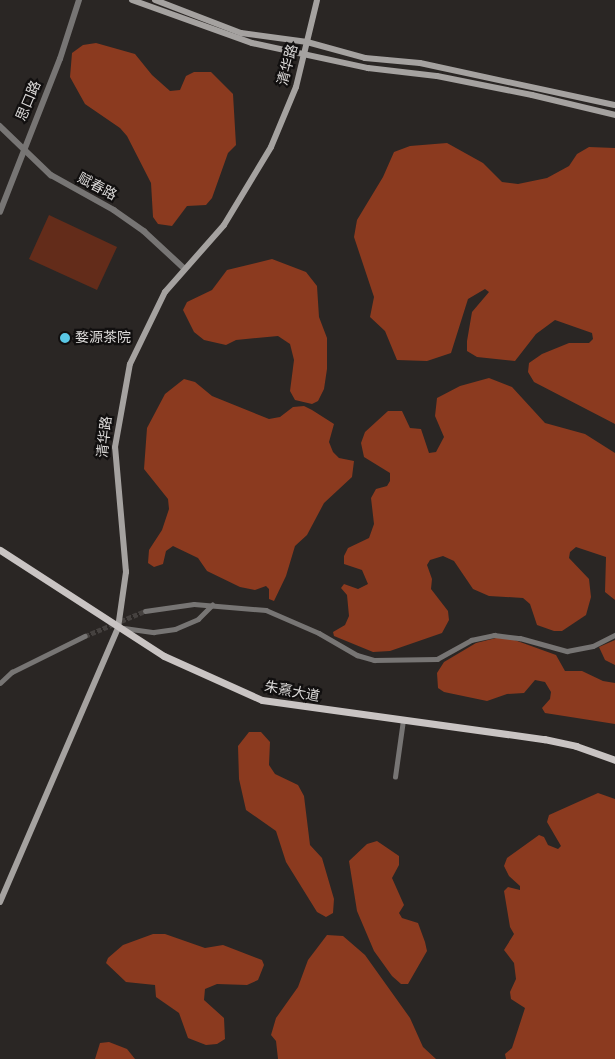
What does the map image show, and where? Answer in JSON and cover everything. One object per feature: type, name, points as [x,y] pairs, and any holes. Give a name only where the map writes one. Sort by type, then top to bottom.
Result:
[{"type":"main road","points":[[132,0],[252,43],[304,52],[368,68],[436,76],[532,95],[615,115]]},
{"type":"main road","points":[[155,0],[241,33],[307,42],[365,58],[420,63],[615,104]]},
{"type":"main road","name":"清华路","points":[[0,902],[118,628],[126,572],[115,465],[119,417],[130,364],[166,292],[184,268],[224,226],[271,147],[296,87],[317,0]]},
{"type":"main road","name":"朱熹大道","points":[[0,550],[118,628],[192,671],[262,700],[544,739],[615,760]]},
{"type":"street","name":"思口路","points":[[0,212],[23,148],[60,59],[79,0]]},
{"type":"street","name":"赋春路","points":[[0,126],[50,175],[114,210],[144,231],[184,268]]},
{"type":"street","points":[[118,628],[146,632],[175,628],[198,619],[212,605]]},
{"type":"street","points":[[145,611],[171,606],[212,605],[266,610],[319,633],[356,656],[374,660],[437,658],[471,640],[494,635],[514,636],[567,651],[593,646],[615,635]]},
{"type":"street","points":[[0,683],[12,672],[85,636]]},
{"type":"street","points":[[395,777],[403,720]]},
{"type":"shaded area","points":[[96,43],[135,54],[152,75],[170,91],[180,90],[186,76],[194,72],[211,72],[233,94],[236,145],[228,153],[212,198],[206,205],[187,206],[172,226],[158,224],[153,217],[151,183],[127,136],[120,128],[85,104],[70,77],[72,53],[83,45]]},
{"type":"shaded area","points":[[447,143],[483,163],[502,182],[518,184],[547,178],[569,166],[577,154],[589,147],[615,148],[615,424],[534,382],[528,372],[529,363],[542,354],[569,343],[589,343],[593,339],[592,333],[555,320],[536,334],[515,361],[477,357],[467,351],[467,341],[472,312],[489,292],[485,289],[468,299],[451,353],[427,361],[397,360],[385,331],[370,317],[374,297],[354,237],[357,220],[383,177],[394,152],[410,146]]},
{"type":"shaded area","points":[[49,215],[117,247],[97,290],[29,259]]},
{"type":"shaded area","points":[[272,259],[306,272],[317,286],[319,317],[327,338],[327,369],[324,389],[318,401],[312,404],[295,400],[290,391],[294,360],[290,344],[278,336],[236,340],[226,345],[204,340],[194,332],[183,310],[187,302],[212,290],[227,270]]},
{"type":"shaded area","points":[[489,378],[512,387],[545,423],[585,434],[615,453],[615,600],[605,592],[606,557],[576,547],[570,552],[569,558],[589,579],[591,597],[586,615],[562,631],[554,631],[537,625],[530,604],[523,598],[489,596],[473,589],[454,561],[443,556],[430,560],[427,565],[432,579],[431,589],[448,611],[449,620],[442,633],[390,651],[373,652],[334,636],[333,632],[345,625],[349,616],[347,595],[341,588],[344,584],[358,589],[368,584],[362,570],[344,564],[344,556],[348,548],[369,538],[374,524],[371,498],[376,489],[387,486],[390,481],[390,473],[364,457],[361,443],[365,432],[388,411],[402,411],[410,428],[421,429],[429,453],[436,452],[444,437],[435,416],[437,398],[460,386]]},
{"type":"shaded area","points":[[184,379],[195,382],[212,396],[269,419],[280,417],[293,407],[304,406],[334,424],[329,442],[333,452],[339,458],[354,461],[352,477],[324,503],[307,535],[295,546],[286,576],[274,601],[269,599],[269,589],[266,586],[255,590],[240,587],[207,571],[198,558],[173,546],[166,551],[163,564],[154,567],[148,563],[149,550],[162,530],[169,509],[168,499],[144,469],[147,428],[165,394]]},
{"type":"shaded area","points":[[496,638],[509,638],[556,655],[565,671],[582,671],[603,681],[615,683],[615,724],[545,713],[542,708],[550,699],[551,692],[545,682],[535,680],[524,693],[507,694],[487,701],[444,692],[438,688],[437,673],[444,662],[476,643]]},
{"type":"shaded area","points":[[615,640],[615,665],[605,660],[599,647]]},
{"type":"shaded area","points":[[249,732],[261,732],[270,742],[269,765],[275,774],[298,785],[304,796],[310,845],[322,858],[334,899],[333,913],[326,917],[317,912],[286,862],[276,831],[246,810],[239,779],[238,746]]},
{"type":"shaded area","points":[[598,793],[615,799],[615,1059],[506,1059],[505,1054],[512,1048],[525,1008],[511,999],[510,992],[516,979],[514,963],[504,950],[514,934],[510,927],[504,891],[508,887],[520,890],[520,886],[509,876],[504,866],[507,858],[539,835],[544,837],[548,845],[558,849],[561,846],[547,822],[549,815]]},
{"type":"shaded area","points":[[377,841],[399,856],[399,865],[392,878],[404,905],[399,913],[402,918],[418,923],[427,951],[408,984],[401,984],[392,976],[374,951],[357,911],[349,861],[367,844]]},
{"type":"shaded area","points":[[153,934],[165,934],[205,948],[223,945],[262,960],[264,965],[258,980],[247,985],[217,984],[205,989],[204,1000],[224,1018],[225,1039],[217,1044],[206,1045],[188,1038],[179,1013],[156,997],[155,985],[126,982],[106,963],[108,958],[123,945]]},
{"type":"shaded area","points":[[327,935],[343,936],[365,955],[410,1018],[423,1047],[436,1059],[278,1059],[276,1041],[271,1035],[276,1018],[298,987],[308,960]]},
{"type":"shaded area","points":[[109,1042],[127,1049],[135,1059],[95,1059],[100,1043]]},
{"type":"tunnel","points":[[85,636],[145,611]]},
{"type":"place","name":"婺源茶院","points":[[65,338]]}]
